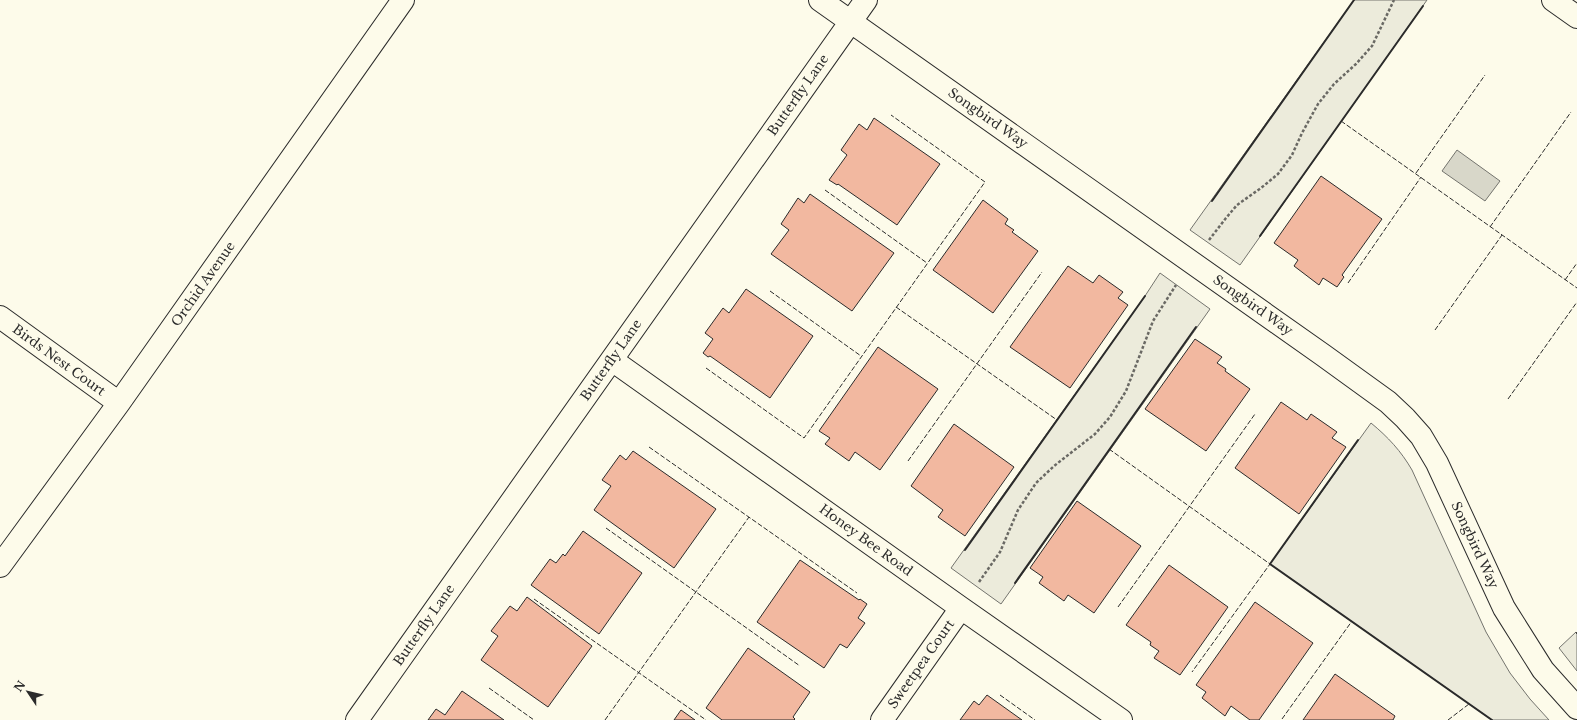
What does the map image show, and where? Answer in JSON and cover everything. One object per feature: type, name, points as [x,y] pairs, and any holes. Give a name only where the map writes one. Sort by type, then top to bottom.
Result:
[{"type":"street","name":"Orchid Avenue","points":[[0,566],[119,403],[403,0]]},
{"type":"street","name":"Songbird Way","points":[[820,0],[1388,402],[1421,436],[1437,463],[1504,608],[1543,670],[1577,708]]},
{"type":"street","name":"Butterfly Lane","points":[[357,720],[866,0]]},
{"type":"street","points":[[1553,0],[1577,17]]},
{"type":"street","name":"Birds Nest Court","points":[[0,317],[119,403]]},
{"type":"street","name":"Honey Bee Road","points":[[612,360],[1121,720]]},
{"type":"street","name":"Sweetpea Court","points":[[882,720],[961,608]]},
{"type":"path","points":[[1208,242],[1237,205],[1278,174],[1292,155],[1318,104],[1334,84],[1356,64],[1372,46],[1394,0]]},
{"type":"path","points":[[979,582],[1000,552],[1018,510],[1036,484],[1054,466],[1095,434],[1110,417],[1126,391],[1153,321],[1176,285]]},
{"type":"shaded area","points":[[1354,0],[1427,0],[1240,265],[1190,230]]},
{"type":"shaded area","points":[[1457,150],[1500,181],[1485,201],[1442,171]]},
{"type":"shaded area","points":[[1160,273],[1210,309],[1001,604],[951,568]]},
{"type":"shaded area","points":[[1371,423],[1394,445],[1412,470],[1486,632],[1510,673],[1530,699],[1549,720],[1492,720],[1270,564]]},
{"type":"shaded area","points":[[1576,632],[1577,634],[1577,671],[1559,648]]},
{"type":"building","points":[[874,118],[940,164],[897,225],[838,184],[837,185],[829,180],[847,155],[841,150],[859,124],[867,130]]},
{"type":"building","points":[[1321,176],[1382,219],[1342,275],[1344,277],[1337,287],[1323,278],[1319,285],[1294,266],[1298,260],[1274,243]]},
{"type":"building","points":[[810,194],[894,253],[852,311],[771,254],[789,230],[781,224],[798,198],[804,203]]},
{"type":"building","points":[[983,200],[1008,219],[1005,224],[1014,230],[1012,232],[1038,251],[993,313],[933,270]]},
{"type":"building","points":[[1068,266],[1093,283],[1099,275],[1123,292],[1118,298],[1128,305],[1070,388],[1010,347]]},
{"type":"building","points":[[746,289],[813,336],[770,398],[710,356],[708,357],[703,353],[713,339],[705,333],[723,308],[729,313]]},
{"type":"building","points":[[1195,339],[1222,357],[1217,363],[1226,369],[1225,371],[1250,389],[1206,451],[1145,409]]},
{"type":"building","points":[[878,347],[938,389],[880,470],[855,452],[849,461],[825,444],[830,438],[819,431]]},
{"type":"building","points":[[1281,402],[1307,420],[1311,414],[1337,432],[1332,438],[1346,447],[1299,514],[1235,468]]},
{"type":"building","points":[[954,424],[1014,467],[965,536],[938,517],[943,510],[911,486]]},
{"type":"building","points":[[633,451],[716,509],[674,568],[594,510],[611,486],[602,480],[620,455],[626,460]]},
{"type":"building","points":[[1077,501],[1141,546],[1094,613],[1068,595],[1064,601],[1039,583],[1043,577],[1030,568]]},
{"type":"building","points":[[583,531],[642,573],[599,634],[531,585],[550,559],[556,563],[563,554],[565,556]]},
{"type":"building","points":[[800,560],[867,604],[858,618],[865,623],[847,648],[840,644],[824,668],[757,622]]},
{"type":"building","points":[[1169,565],[1228,607],[1180,675],[1154,658],[1159,651],[1150,645],[1151,642],[1126,625]]},
{"type":"building","points":[[527,597],[592,646],[548,707],[481,660],[498,636],[491,631],[510,606],[517,611]]},
{"type":"building","points":[[1255,602],[1313,643],[1259,720],[1250,720],[1231,706],[1225,716],[1202,698],[1206,692],[1196,685]]},
{"type":"building","points":[[748,648],[810,692],[793,717],[795,719],[794,720],[722,720],[706,708]]},
{"type":"building","points":[[1335,674],[1395,716],[1393,720],[1303,720]]},
{"type":"building","points":[[462,691],[504,720],[428,720],[436,709],[445,715]]},
{"type":"building","points":[[987,695],[1022,720],[960,720],[974,701],[979,705]]},
{"type":"building","points":[[681,710],[695,720],[674,720]]},
{"type":"fence","points":[[1416,173],[1485,75]]},
{"type":"fence","points":[[1490,227],[1571,112]]},
{"type":"fence","points":[[706,368],[804,438],[985,182],[891,115]]},
{"type":"fence","points":[[1341,121],[1577,288]]},
{"type":"fence","points":[[1348,283],[1421,177]]},
{"type":"fence","points":[[825,190],[927,263]]},
{"type":"fence","points":[[1435,330],[1502,235]]},
{"type":"fence","points":[[1565,280],[1577,263]]},
{"type":"fence","points":[[908,461],[1042,272]]},
{"type":"fence","points":[[770,291],[861,356]]},
{"type":"fence","points":[[1508,399],[1577,302]]},
{"type":"fence","points":[[896,307],[1057,420]]},
{"type":"fence","points":[[1118,607],[1255,414]]},
{"type":"fence","points":[[649,447],[857,593]]},
{"type":"fence","points":[[1109,449],[1270,564],[1192,672]]},
{"type":"fence","points":[[605,720],[749,517]]},
{"type":"fence","points":[[606,528],[800,666]]},
{"type":"fence","points":[[534,599],[706,720]]},
{"type":"fence","points":[[1282,719],[1352,621]]},
{"type":"fence","points":[[489,688],[534,720]]},
{"type":"fence","points":[[1000,695],[1035,720]]},
{"type":"fence","points":[[1448,720],[1469,704]]},
{"type":"wall","points":[[1212,201],[1354,0]]},
{"type":"wall","points":[[1260,236],[1423,6]]},
{"type":"wall","points":[[965,550],[1145,296]]},
{"type":"wall","points":[[1015,583],[1196,327]]},
{"type":"wall","points":[[1358,440],[1270,564],[1492,720]]}]
